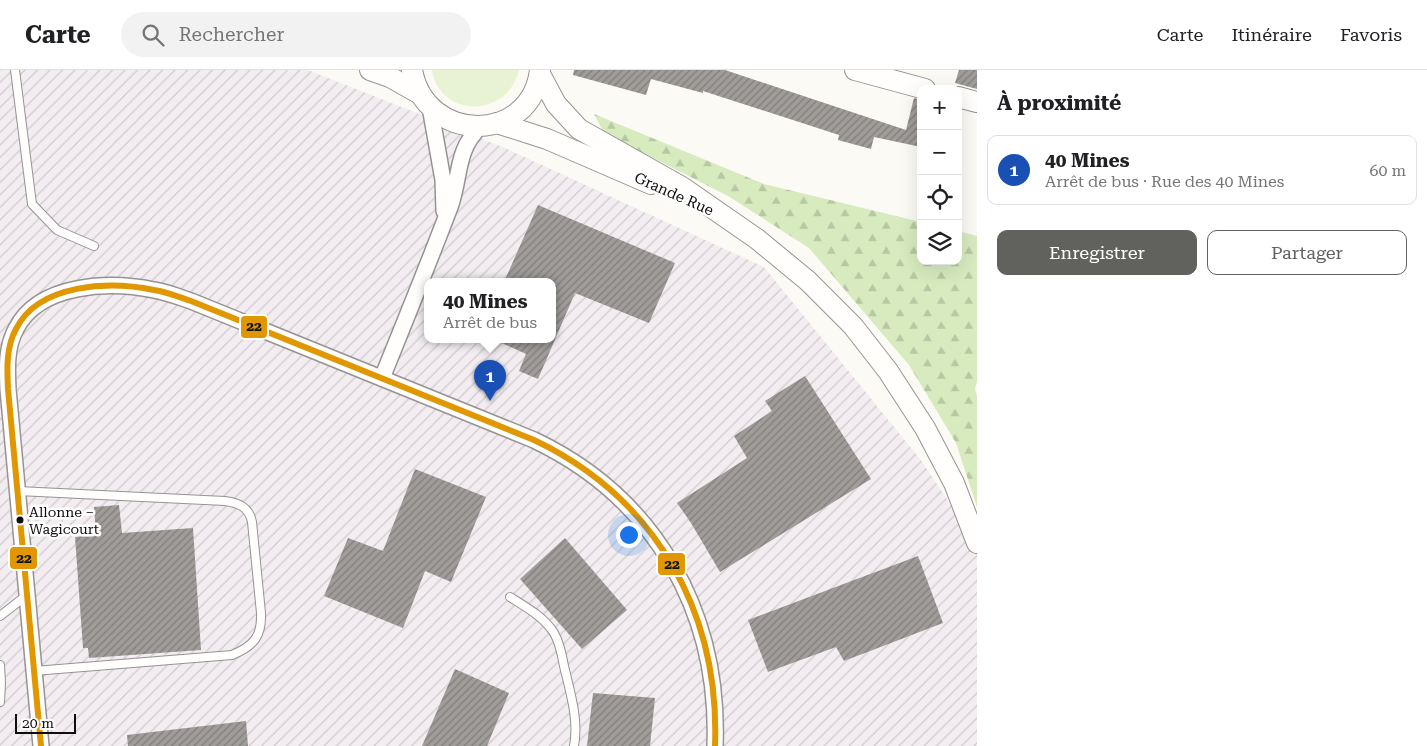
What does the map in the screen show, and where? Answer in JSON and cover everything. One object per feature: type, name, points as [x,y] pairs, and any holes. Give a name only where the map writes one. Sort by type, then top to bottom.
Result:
[{"type":"street","name":"Grande Rue","points":[[370,70],[390,77],[425,100],[438,114],[453,122],[469,126],[489,125],[534,134],[575,150],[720,214]]},
{"type":"street","points":[[412,70],[425,100],[443,180],[444,222]]},
{"type":"street","points":[[856,70],[917,87]]},
{"type":"street","name":"Grande Rue","points":[[489,125],[515,114],[525,104],[533,93],[540,72]]},
{"type":"street","name":"Grande Rue","points":[[540,72],[556,104],[579,129],[682,187],[720,214]]},
{"type":"street","points":[[962,98],[977,102]]},
{"type":"street","points":[[382,378],[454,194],[462,154],[469,139],[489,125]]},
{"type":"street","points":[[720,214],[756,239],[808,281],[866,341],[914,409],[936,448],[963,502],[977,543]]},
{"type":"street","points":[[41,746],[8,376],[10,343],[23,317],[46,299],[60,293],[97,287],[138,287],[191,301],[382,378],[550,448],[597,478],[628,507],[668,557],[689,594],[703,632],[711,672],[716,715],[716,746]]},
{"type":"lane","points":[[15,70],[32,204],[57,230],[94,246]]},
{"type":"lane","points":[[18,491],[238,503],[248,510],[252,522],[261,613],[262,625],[259,634],[252,643],[232,655],[34,671]]},
{"type":"lane","points":[[0,616],[27,594]]},
{"type":"lane","points":[[510,596],[539,616],[555,634],[574,708],[576,731],[574,746]]},
{"type":"lane","points":[[0,665],[2,683],[0,702]]},
{"type":"shaded area","points":[[0,70],[308,70],[505,148],[764,267],[920,459],[977,544],[977,746],[0,746]]},
{"type":"green space","points":[[432,70],[519,70],[512,86],[502,97],[489,104],[474,106],[460,104],[447,97],[438,86]]},
{"type":"green space","points":[[594,114],[764,184],[917,221],[917,265],[962,265],[962,232],[977,236],[977,381],[975,389],[977,396],[977,507],[956,443],[909,365],[809,248],[728,196],[604,133]]},
{"type":"building","points":[[574,70],[725,70],[906,130],[914,98],[917,99],[917,146],[874,137],[871,149],[838,140],[839,135],[703,91],[703,93],[651,79],[646,95],[573,75]]},
{"type":"building","points":[[959,70],[977,70],[977,89],[955,83]]},
{"type":"building","points":[[538,205],[675,263],[649,323],[575,293],[556,337],[556,278],[506,278]]},
{"type":"building","points":[[502,343],[553,343],[538,379],[519,371],[526,354]]},
{"type":"building","points":[[805,376],[871,479],[720,572],[677,503],[747,458],[734,436],[772,411],[765,401]]},
{"type":"building","points":[[415,469],[486,497],[451,582],[425,571],[403,628],[324,596],[348,538],[383,551]]},
{"type":"building","points":[[119,505],[122,533],[193,528],[201,650],[89,658],[88,648],[83,648],[75,537],[96,535],[94,507]]},
{"type":"building","points":[[565,538],[627,610],[582,649],[520,579]]},
{"type":"building","points":[[918,556],[943,623],[844,661],[836,647],[768,672],[748,620]]},
{"type":"building","points":[[455,669],[509,693],[487,746],[422,746]]},
{"type":"building","points":[[593,693],[655,698],[650,746],[587,746]]},
{"type":"building","points":[[246,721],[248,746],[128,746],[127,735]]},
{"type":"transit line","name":"22","points":[[41,746],[7,366],[10,343],[16,329],[27,314],[41,302],[58,294],[97,286],[136,287],[159,291],[191,301],[534,440],[577,464],[614,494],[646,527],[672,565],[692,606],[706,650],[714,697],[715,746]]},
{"type":"place","name":"40 Mines","points":[[490,401]]},
{"type":"place","name":"Allonne – Wagicourt","points":[[20,520]]}]
